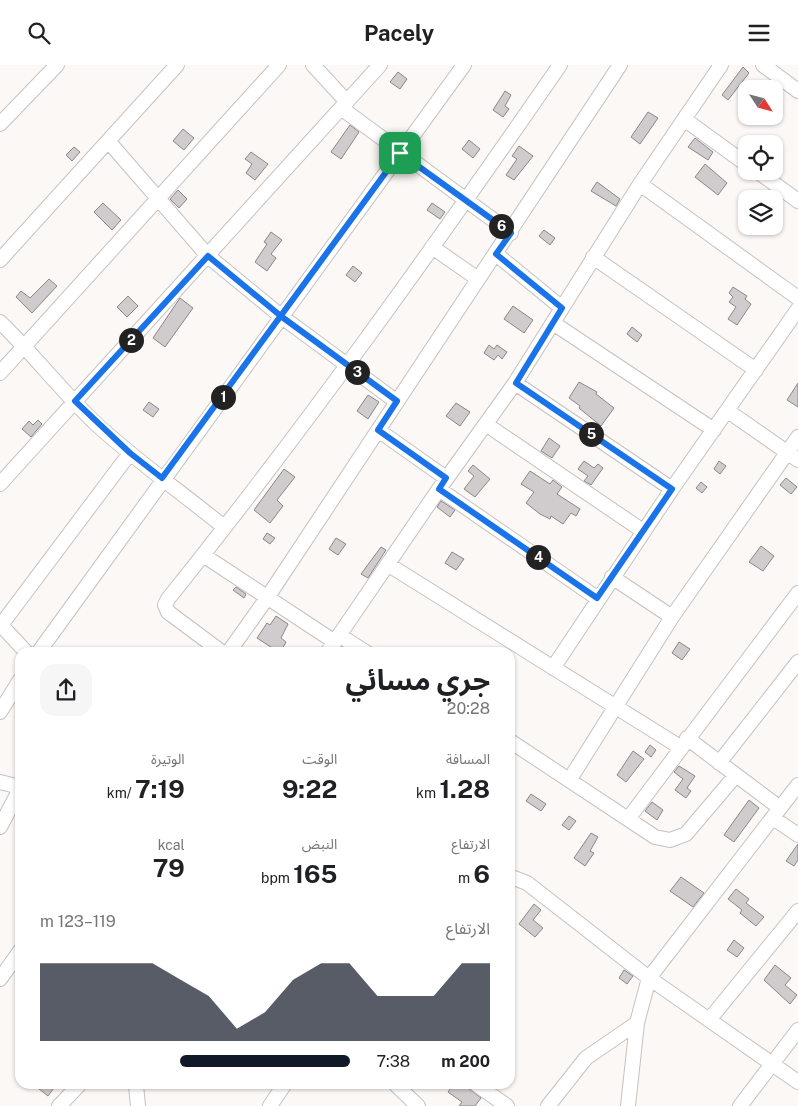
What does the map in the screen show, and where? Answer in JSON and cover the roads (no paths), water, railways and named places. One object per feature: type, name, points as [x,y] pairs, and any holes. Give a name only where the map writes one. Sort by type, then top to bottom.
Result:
[{"type":"street","points":[[0,124],[57,65]]},
{"type":"street","points":[[0,260],[177,65]]},
{"type":"street","points":[[0,373],[279,65]]},
{"type":"street","points":[[313,65],[344,105],[400,153],[511,233]]},
{"type":"street","points":[[0,484],[380,65]]},
{"type":"street","points":[[42,647],[162,478],[282,317],[464,65]]},
{"type":"street","points":[[215,647],[168,612],[165,605],[168,599],[347,365],[466,201],[560,65]]},
{"type":"street","points":[[232,647],[478,279],[511,233],[620,65]]},
{"type":"street","points":[[334,643],[389,565],[443,483],[516,383],[640,184],[721,65]]},
{"type":"street","points":[[763,65],[798,91]]},
{"type":"street","points":[[684,119],[738,158]]},
{"type":"street","points":[[109,142],[208,256],[282,317],[397,401]]},
{"type":"street","points":[[769,180],[798,201]]},
{"type":"street","points":[[640,184],[798,298]]},
{"type":"street","points":[[432,247],[478,279]]},
{"type":"street","points":[[496,254],[562,308]]},
{"type":"street","points":[[593,257],[756,370]]},
{"type":"street","points":[[553,667],[597,598],[798,309]]},
{"type":"street","points":[[0,322],[25,345],[75,401],[130,453],[224,527]]},
{"type":"street","points":[[553,323],[714,430]]},
{"type":"street","points":[[516,383],[672,489]]},
{"type":"street","points":[[728,411],[793,455]]},
{"type":"street","points":[[487,425],[643,531]]},
{"type":"street","points":[[378,430],[443,483],[597,598]]},
{"type":"street","points":[[570,779],[617,708],[672,617],[793,455],[798,437]]},
{"type":"street","points":[[22,647],[0,624],[130,453]]},
{"type":"street","points":[[203,555],[334,643],[347,647]]},
{"type":"street","points":[[389,565],[617,708],[720,763],[736,775],[798,835]]},
{"type":"street","points":[[612,577],[672,617]]},
{"type":"street","points":[[628,819],[798,593]]},
{"type":"street","points":[[720,763],[798,662]]},
{"type":"street","points":[[0,712],[15,688]]},
{"type":"street","points":[[515,744],[655,837],[670,840],[686,833],[736,775]]},
{"type":"street","points":[[0,782],[15,786]]},
{"type":"street","points":[[628,1106],[637,1023],[649,978],[798,785]]},
{"type":"street","points":[[0,827],[15,798]]},
{"type":"street","points":[[515,878],[527,883],[649,978],[798,1082]]},
{"type":"street","points":[[709,1021],[798,911]]},
{"type":"street","points":[[0,979],[15,958]]},
{"type":"street","points":[[548,1106],[586,1058],[637,1023]]},
{"type":"street","points":[[740,1106],[798,1030]]},
{"type":"street","points":[[60,1106],[75,1089]]},
{"type":"street","points":[[136,1089],[138,1106]]},
{"type":"street","points":[[270,1106],[281,1089]]},
{"type":"street","points":[[400,1089],[418,1106]]},
{"type":"street","points":[[483,1089],[506,1106]]}]
